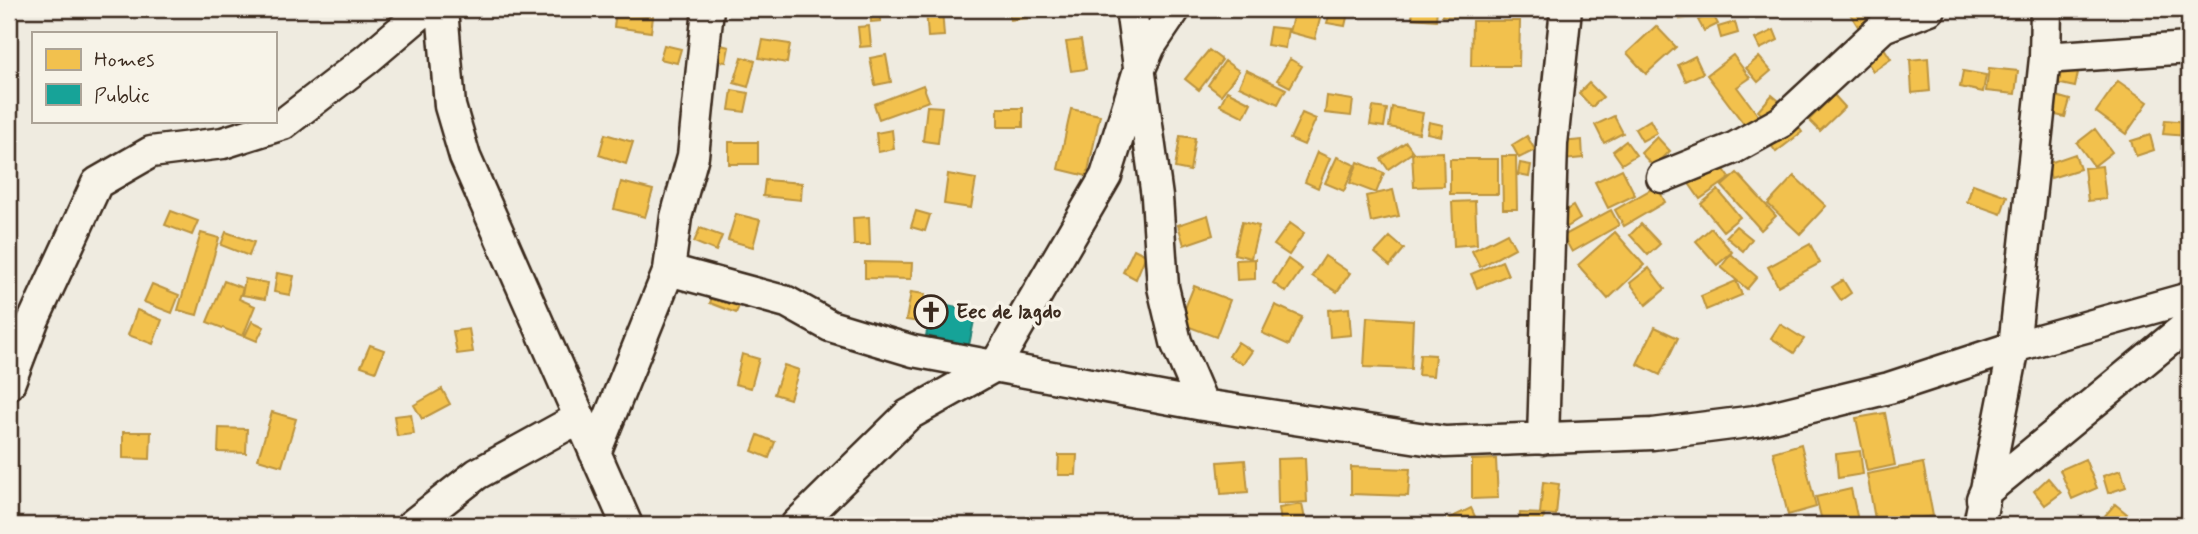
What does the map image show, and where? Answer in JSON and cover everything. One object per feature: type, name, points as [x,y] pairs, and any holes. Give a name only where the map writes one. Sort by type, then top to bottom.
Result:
[{"type":"street","points":[[9,384],[33,321],[97,183],[151,152],[223,143],[283,124],[366,60],[426,9]]},
{"type":"street","points":[[442,9],[450,106],[465,157],[627,525]]},
{"type":"street","points":[[595,453],[669,270],[676,217],[693,156],[708,9]]},
{"type":"street","points":[[1131,9],[1157,197],[1163,287],[1176,342],[1203,405]]},
{"type":"street","points":[[796,525],[908,415],[995,366],[1106,176],[1138,73],[1150,46],[1175,9]]},
{"type":"street","points":[[1543,439],[1552,144],[1566,9]]},
{"type":"street","points":[[1662,177],[1734,148],[1781,122],[1883,27],[1930,9]]},
{"type":"street","points":[[1979,525],[2014,347],[2045,58],[2046,9]]},
{"type":"street","points":[[2045,58],[2189,48]]},
{"type":"street","points":[[669,270],[787,303],[830,326],[913,351],[1203,405],[1445,442],[1653,434],[1755,421],[1889,388],[2014,347],[2189,298]]},
{"type":"street","points":[[1969,525],[1985,492],[2189,324]]},
{"type":"street","points":[[412,525],[477,474],[579,418]]},
{"type":"building: Homes","points":[[870,9],[881,9],[881,21],[871,22]]},
{"type":"building: Homes","points":[[926,9],[942,9],[944,36],[928,37]]},
{"type":"building: Homes","points":[[1008,9],[1026,9],[1027,18],[1010,20]]},
{"type":"building: Homes","points":[[1295,9],[1322,11],[1315,39],[1289,32]]},
{"type":"building: Homes","points":[[1331,9],[1348,13],[1345,26],[1327,23]]},
{"type":"building: Homes","points":[[1413,9],[1437,9],[1436,20],[1412,18]]},
{"type":"building: Homes","points":[[1443,9],[1470,9],[1469,17],[1442,16]]},
{"type":"building: Homes","points":[[1678,9],[1697,9],[1699,16],[1680,19]]},
{"type":"building: Homes","points":[[1847,9],[1888,9],[1859,28]]},
{"type":"building: Homes","points":[[2145,9],[2175,9],[2173,18],[2144,14]]},
{"type":"building: Homes","points":[[616,12],[653,17],[651,32],[614,27]]},
{"type":"building: Homes","points":[[1712,13],[1718,24],[1704,31],[1698,20]]},
{"type":"building: Homes","points":[[1472,21],[1520,21],[1519,66],[1471,66]]},
{"type":"building: Homes","points":[[1735,22],[1738,33],[1721,38],[1718,27]]},
{"type":"building: Homes","points":[[869,26],[871,46],[860,47],[858,27]]},
{"type":"building: Homes","points":[[1656,26],[1676,47],[1646,74],[1627,53]]},
{"type":"building: Homes","points":[[1270,27],[1288,29],[1285,48],[1267,45]]},
{"type":"building: Homes","points":[[1774,30],[1778,40],[1760,49],[1755,39]]},
{"type":"building: Homes","points":[[763,40],[790,44],[787,63],[759,58]]},
{"type":"building: Homes","points":[[1081,40],[1086,69],[1071,71],[1066,42]]},
{"type":"building: Homes","points":[[713,43],[729,47],[726,62],[710,59]]},
{"type":"building: Homes","points":[[664,45],[681,49],[677,63],[660,59]]},
{"type":"building: Homes","points":[[1882,45],[1891,59],[1873,71],[1864,57]]},
{"type":"building: Homes","points":[[1209,50],[1222,60],[1199,90],[1185,79]]},
{"type":"building: Homes","points":[[886,55],[891,82],[875,85],[870,58]]},
{"type":"building: Homes","points":[[1733,55],[1750,78],[1737,87],[1763,122],[1750,132],[1707,75]]},
{"type":"building: Homes","points":[[1695,56],[1703,73],[1686,81],[1678,65]]},
{"type":"building: Homes","points":[[742,57],[755,61],[748,87],[734,83]]},
{"type":"building: Homes","points":[[1759,57],[1771,71],[1758,82],[1746,68]]},
{"type":"building: Homes","points":[[1928,58],[1930,91],[1912,93],[1910,60]]},
{"type":"building: Homes","points":[[1290,59],[1302,66],[1290,87],[1277,80]]},
{"type":"building: Homes","points":[[1225,61],[1239,71],[1221,95],[1208,85]]},
{"type":"building: Homes","points":[[2061,64],[2079,68],[2075,87],[2056,83]]},
{"type":"building: Homes","points":[[1989,68],[2018,71],[2015,94],[1986,91]]},
{"type":"building: Homes","points":[[1246,70],[1286,89],[1278,104],[1239,86]]},
{"type":"building: Homes","points":[[1963,71],[1986,75],[1983,92],[1960,87]]},
{"type":"building: Homes","points":[[2118,81],[2148,102],[2126,134],[2096,112]]},
{"type":"building: Homes","points":[[1589,83],[1603,97],[1592,107],[1579,93]]},
{"type":"building: Homes","points":[[923,85],[929,101],[879,119],[874,104]]},
{"type":"building: Homes","points":[[732,90],[749,93],[745,112],[729,110]]},
{"type":"building: Homes","points":[[1227,91],[1251,103],[1244,117],[1220,105]]},
{"type":"building: Homes","points":[[1772,95],[1783,104],[1768,120],[1758,111]]},
{"type":"building: Homes","points":[[1834,95],[1845,107],[1820,131],[1809,120]]},
{"type":"building: Homes","points":[[1327,96],[1353,100],[1351,116],[1325,113]]},
{"type":"building: Homes","points":[[2056,96],[2070,100],[2065,117],[2051,114]]},
{"type":"building: Homes","points":[[927,106],[942,107],[938,143],[923,141]]},
{"type":"building: Homes","points":[[1373,107],[1387,109],[1384,127],[1370,125]]},
{"type":"building: Homes","points":[[1392,107],[1423,113],[1419,133],[1389,127]]},
{"type":"building: Homes","points":[[998,108],[1023,108],[1023,127],[998,127]]},
{"type":"building: Homes","points":[[1071,109],[1100,115],[1087,176],[1058,169]]},
{"type":"building: Homes","points":[[1302,113],[1316,119],[1304,145],[1290,139]]},
{"type":"building: Homes","points":[[1614,116],[1623,133],[1604,143],[1595,125]]},
{"type":"building: Homes","points":[[1792,118],[1802,132],[1776,152],[1766,138]]},
{"type":"building: Homes","points":[[1650,120],[1657,133],[1642,141],[1635,129]]},
{"type":"building: Homes","points":[[2165,120],[2188,122],[2187,136],[2163,134]]},
{"type":"building: Homes","points":[[1429,122],[1443,125],[1441,136],[1427,133]]},
{"type":"building: Homes","points":[[2095,129],[2112,152],[2094,166],[2077,143]]},
{"type":"building: Homes","points":[[892,130],[894,149],[878,152],[876,133]]},
{"type":"building: Homes","points":[[605,134],[633,142],[626,164],[599,155]]},
{"type":"building: Homes","points":[[2150,135],[2154,150],[2136,156],[2131,141]]},
{"type":"building: Homes","points":[[1180,136],[1195,138],[1190,171],[1175,168]]},
{"type":"building: Homes","points":[[1527,136],[1535,150],[1519,158],[1512,145]]},
{"type":"building: Homes","points":[[1657,137],[1670,151],[1654,167],[1641,153]]},
{"type":"building: Homes","points":[[1582,140],[1583,158],[1563,160],[1561,142]]},
{"type":"building: Homes","points":[[1626,141],[1636,155],[1622,164],[1613,151]]},
{"type":"building: Homes","points":[[729,142],[758,142],[758,164],[729,164]]},
{"type":"building: Homes","points":[[1406,142],[1413,152],[1388,169],[1381,159]]},
{"type":"building: Homes","points":[[1317,152],[1330,158],[1318,188],[1305,182]]},
{"type":"building: Homes","points":[[1443,152],[1444,186],[1414,187],[1412,153]]},
{"type":"building: Homes","points":[[2075,154],[2080,169],[2051,178],[2046,164]]},
{"type":"building: Homes","points":[[1502,156],[1516,156],[1517,209],[1503,209]]},
{"type":"building: Homes","points":[[1337,157],[1355,165],[1344,191],[1325,183]]},
{"type":"building: Homes","points":[[1450,159],[1498,159],[1498,194],[1450,194]]},
{"type":"building: Homes","points":[[1718,161],[1730,178],[1700,199],[1688,182]]},
{"type":"building: Homes","points":[[1358,162],[1384,173],[1376,193],[1350,183]]},
{"type":"building: Homes","points":[[1520,163],[1531,165],[1529,177],[1518,175]]},
{"type":"building: Homes","points":[[2102,166],[2106,199],[2088,201],[2084,168]]},
{"type":"building: Homes","points":[[1622,169],[1635,195],[1608,208],[1595,182]]},
{"type":"building: Homes","points":[[1737,173],[1776,216],[1761,230],[1722,186]]},
{"type":"building: Homes","points":[[948,174],[976,179],[971,208],[944,204]]},
{"type":"building: Homes","points":[[1794,176],[1826,206],[1800,234],[1768,204]]},
{"type":"building: Homes","points":[[765,180],[802,183],[801,200],[763,196]]},
{"type":"building: Homes","points":[[621,182],[653,190],[645,217],[614,209]]},
{"type":"building: Homes","points":[[1973,184],[2007,196],[2001,214],[1967,202]]},
{"type":"building: Homes","points":[[1657,186],[1665,202],[1624,226],[1615,210]]},
{"type":"building: Homes","points":[[1393,190],[1399,216],[1371,222],[1366,196]]},
{"type":"building: Homes","points":[[1718,190],[1740,217],[1723,231],[1701,204]]},
{"type":"building: Homes","points":[[1475,201],[1477,244],[1454,246],[1452,202]]},
{"type":"building: Homes","points":[[1573,206],[1580,219],[1567,227],[1560,214]]},
{"type":"building: Homes","points":[[1611,210],[1619,225],[1572,252],[1563,236]]},
{"type":"building: Homes","points":[[171,211],[198,221],[192,235],[165,225]]},
{"type":"building: Homes","points":[[916,211],[930,215],[925,231],[911,227]]},
{"type":"building: Homes","points":[[736,214],[760,220],[753,247],[728,240]]},
{"type":"building: Homes","points":[[1208,215],[1213,235],[1184,245],[1178,225]]},
{"type":"building: Homes","points":[[869,217],[870,245],[854,245],[853,218]]},
{"type":"building: Homes","points":[[1242,222],[1259,226],[1251,258],[1234,254]]},
{"type":"building: Homes","points":[[1290,223],[1304,233],[1289,255],[1274,245]]},
{"type":"building: Homes","points":[[1641,224],[1660,244],[1648,255],[1630,235]]},
{"type":"building: Homes","points":[[1736,226],[1752,239],[1743,251],[1726,237]]},
{"type":"building: Homes","points":[[700,228],[722,236],[716,251],[694,242]]},
{"type":"building: Homes","points":[[1711,228],[1732,252],[1717,265],[1696,241]]},
{"type":"building: Homes","points":[[226,232],[254,242],[249,256],[221,245]]},
{"type":"building: Homes","points":[[1615,232],[1644,265],[1608,299],[1578,265]]},
{"type":"building: Homes","points":[[201,233],[219,238],[197,315],[178,310]]},
{"type":"building: Homes","points":[[1507,233],[1515,248],[1480,267],[1472,251]]},
{"type":"building: Homes","points":[[1390,237],[1404,249],[1390,266],[1375,253]]},
{"type":"building: Homes","points":[[1810,244],[1820,263],[1778,286],[1768,267]]},
{"type":"building: Homes","points":[[1134,249],[1146,255],[1136,279],[1123,272]]},
{"type":"building: Homes","points":[[1731,254],[1757,277],[1747,289],[1721,267]]},
{"type":"building: Homes","points":[[1325,256],[1350,273],[1337,292],[1312,276]]},
{"type":"building: Homes","points":[[1255,259],[1255,279],[1237,280],[1236,260]]},
{"type":"building: Homes","points":[[1288,259],[1302,269],[1286,292],[1273,283]]},
{"type":"building: Homes","points":[[1502,261],[1508,275],[1477,288],[1471,274]]},
{"type":"building: Homes","points":[[865,262],[912,263],[911,279],[865,278]]},
{"type":"building: Homes","points":[[1649,268],[1665,289],[1646,305],[1630,283]]},
{"type":"building: Homes","points":[[277,273],[294,276],[290,295],[274,292]]},
{"type":"building: Homes","points":[[245,279],[268,283],[265,299],[242,295]]},
{"type":"building: Homes","points":[[1843,280],[1851,293],[1841,300],[1832,287]]},
{"type":"building: Homes","points":[[224,281],[243,288],[239,299],[255,306],[243,336],[207,322]]},
{"type":"building: Homes","points":[[1736,281],[1742,295],[1706,310],[1701,296]]},
{"type":"building: Homes","points":[[152,284],[179,295],[172,313],[144,302]]},
{"type":"building: Homes","points":[[1194,286],[1230,300],[1216,337],[1179,323]]},
{"type":"building: Homes","points":[[716,287],[743,297],[736,313],[710,303]]},
{"type":"building: Homes","points":[[911,292],[925,294],[920,322],[906,320]]},
{"type":"building: Homes","points":[[1275,305],[1302,317],[1289,345],[1262,333]]},
{"type":"building: Homes","points":[[1349,308],[1351,335],[1330,337],[1328,310]]},
{"type":"building: Homes","points":[[137,310],[162,320],[153,344],[128,335]]},
{"type":"building: Homes","points":[[1367,317],[1413,320],[1411,369],[1364,367]]},
{"type":"building: Homes","points":[[252,321],[264,327],[257,341],[245,336]]},
{"type":"building: Homes","points":[[1780,324],[1804,339],[1794,353],[1771,338]]},
{"type":"building: Homes","points":[[1655,327],[1678,338],[1660,375],[1637,364]]},
{"type":"building: Homes","points":[[469,329],[473,352],[457,354],[453,331]]},
{"type":"building: Homes","points":[[1238,342],[1252,351],[1243,364],[1229,356]]},
{"type":"building: Homes","points":[[370,345],[384,350],[376,371],[361,366]]},
{"type":"building: Homes","points":[[742,354],[759,359],[751,388],[735,384]]},
{"type":"building: Homes","points":[[1420,354],[1435,355],[1433,376],[1418,375]]},
{"type":"building: Homes","points":[[784,365],[799,370],[790,399],[774,394]]},
{"type":"building: Homes","points":[[442,389],[450,404],[422,419],[414,405]]},
{"type":"building: Homes","points":[[272,412],[296,419],[282,466],[258,459]]},
{"type":"building: Homes","points":[[1885,413],[1895,465],[1867,471],[1856,418]]},
{"type":"building: Homes","points":[[411,414],[414,434],[397,436],[394,416]]},
{"type":"building: Homes","points":[[219,428],[247,429],[246,453],[218,452]]},
{"type":"building: Homes","points":[[123,432],[151,432],[150,459],[123,458]]},
{"type":"building: Homes","points":[[758,435],[775,442],[769,458],[752,451]]},
{"type":"building: Homes","points":[[1801,444],[1816,507],[1788,515],[1773,452]]},
{"type":"building: Homes","points":[[1860,451],[1863,474],[1838,478],[1836,454]]},
{"type":"building: Homes","points":[[1059,455],[1077,455],[1076,475],[1058,475]]},
{"type":"building: Homes","points":[[1305,458],[1307,502],[1278,504],[1277,459]]},
{"type":"building: Homes","points":[[1496,459],[1498,498],[1472,499],[1472,460]]},
{"type":"building: Homes","points":[[2085,459],[2097,488],[2072,499],[2060,470]]},
{"type":"building: Homes","points":[[1245,460],[1248,492],[1221,494],[1218,462]]},
{"type":"building: Homes","points":[[1923,463],[1933,516],[1876,525],[1867,474]]},
{"type":"building: Homes","points":[[1351,467],[1410,469],[1408,496],[1351,494]]},
{"type":"building: Homes","points":[[2121,470],[2126,487],[2108,493],[2103,476]]},
{"type":"building: Homes","points":[[2048,478],[2061,493],[2045,505],[2034,491]]},
{"type":"building: Homes","points":[[1543,482],[1559,484],[1556,515],[1540,514]]},
{"type":"building: Homes","points":[[1851,489],[1859,525],[1823,525],[1816,497]]},
{"type":"building: Homes","points":[[1302,504],[1306,525],[1275,525],[1281,524],[1279,508]]},
{"type":"building: Homes","points":[[2115,504],[2127,514],[2118,525],[2097,525]]},
{"type":"building: Homes","points":[[1471,508],[1479,525],[1450,525],[1448,519]]},
{"type":"building: Homes","points":[[1520,513],[1544,514],[1543,525],[1519,525]]},
{"type":"building: Homes","points":[[1646,520],[1646,525],[1612,525],[1612,522]]},
{"type":"building: Public","points":[[933,302],[976,311],[969,345],[926,336]]},
{"type":"place","name":"Eec de lagdo","points":[[931,312]]}]
